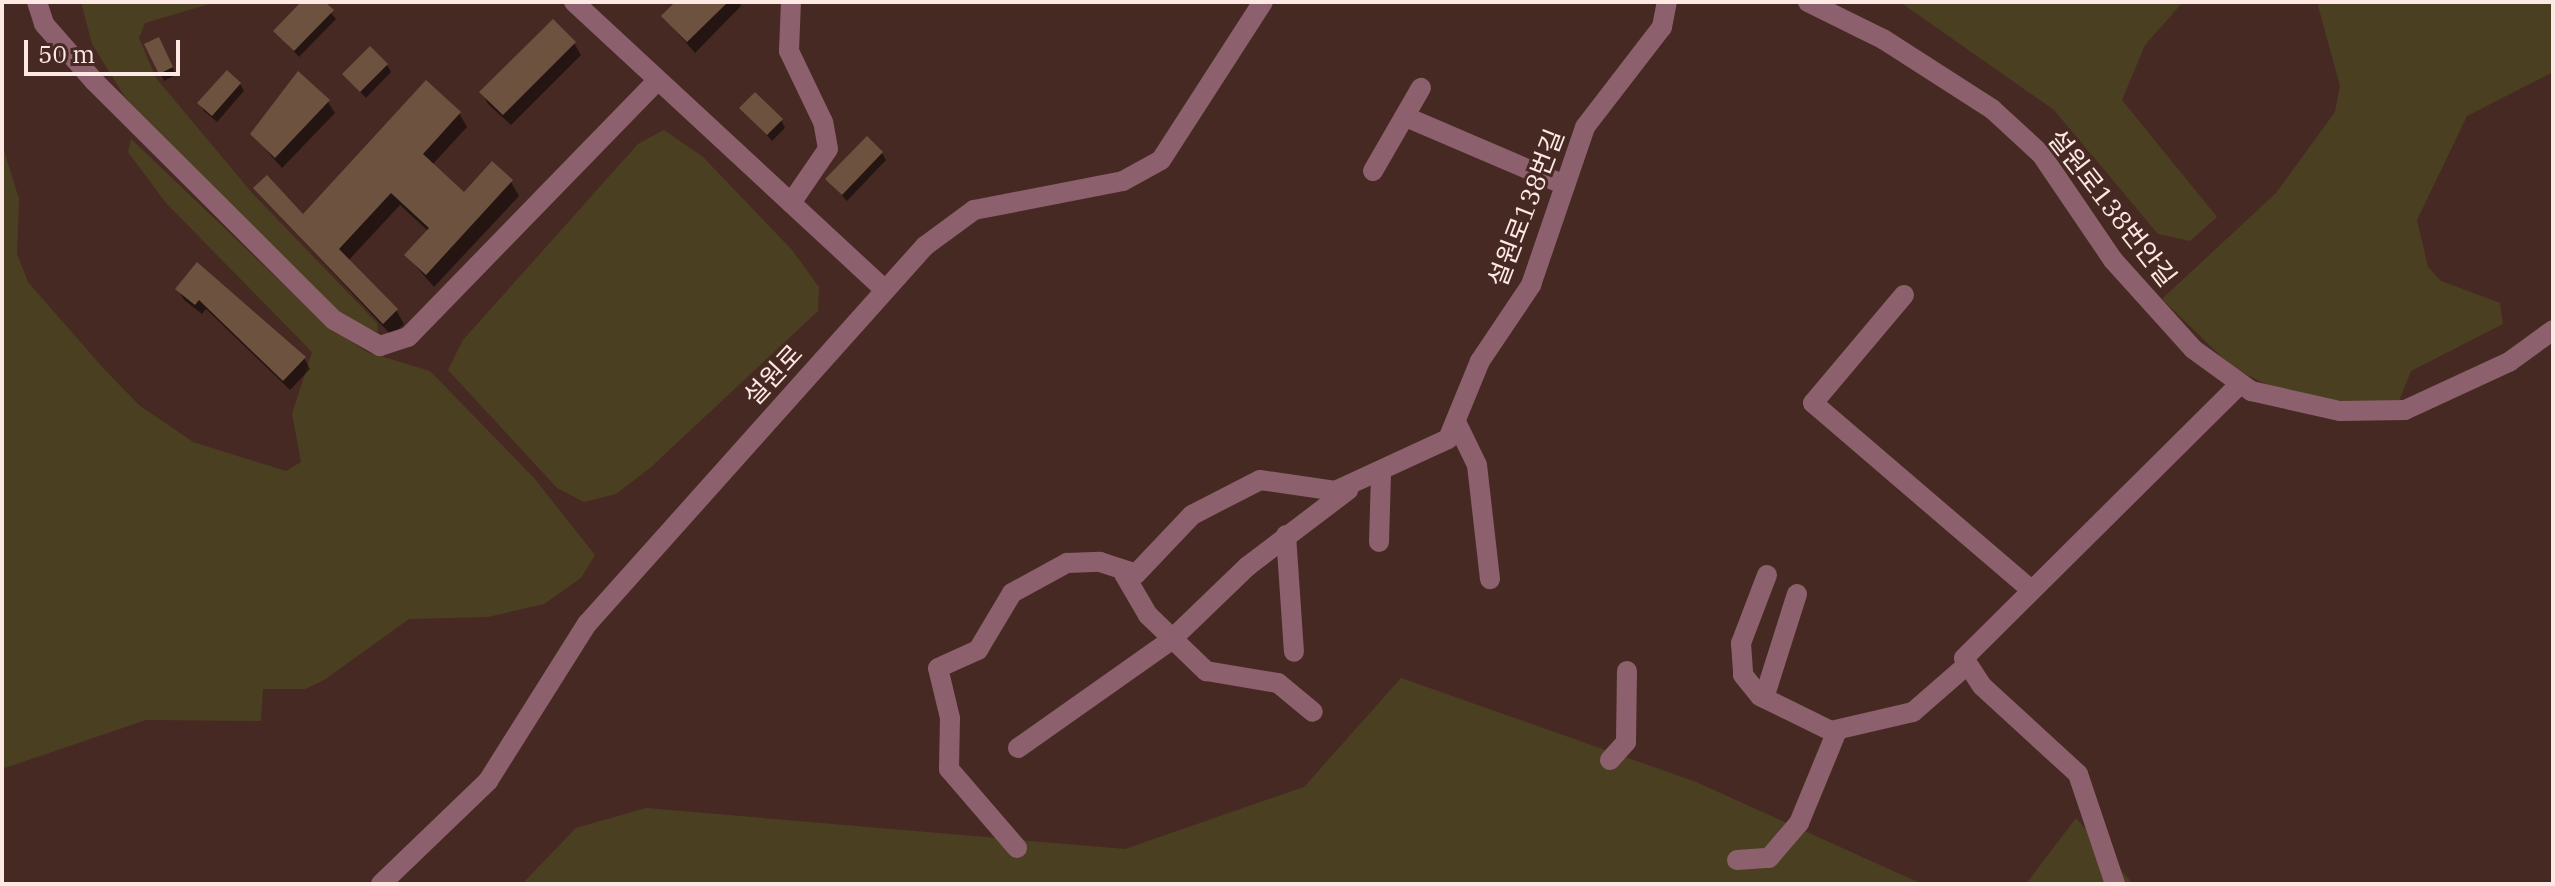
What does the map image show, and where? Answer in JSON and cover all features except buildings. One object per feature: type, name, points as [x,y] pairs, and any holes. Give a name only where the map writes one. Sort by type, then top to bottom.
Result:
[{"type":"street","points":[[37,2],[44,24],[94,81],[334,320],[380,346],[397,345],[417,328],[656,82]]},
{"type":"street","points":[[574,2],[656,82],[885,290]]},
{"type":"street","points":[[791,2],[789,51],[823,122],[828,149],[791,203]]},
{"type":"street","name":"설원로","points":[[381,884],[488,781],[587,624],[885,290],[949,224],[974,210],[1123,181],[1161,160],[1263,2]]},
{"type":"street","name":"설원로138번길","points":[[1124,574],[1146,571],[1192,515],[1260,480],[1320,491],[1355,485],[1431,451],[1458,426],[1480,361],[1531,285],[1585,127],[1662,27],[1667,2]]},
{"type":"street","name":"설원로138번안길","points":[[1808,2],[1883,39],[1992,109],[2041,154],[2113,260],[2193,349],[2239,385],[2340,411],[2405,410],[2509,362],[2553,330]]},
{"type":"street","points":[[1373,171],[1421,88]]},
{"type":"street","points":[[1406,117],[1565,185]]},
{"type":"street","points":[[1904,295],[1813,403],[2031,590]]},
{"type":"street","points":[[1767,575],[1740,657],[1748,685],[1764,698],[1837,731],[1913,712],[1966,666],[1968,650],[2132,499],[2239,385]]},
{"type":"street","points":[[1458,426],[1477,465],[1490,579]]},
{"type":"street","points":[[1379,542],[1381,475]]},
{"type":"street","points":[[1018,748],[1171,640],[1286,535],[1355,485]]},
{"type":"street","points":[[1286,535],[1294,652]]},
{"type":"street","points":[[1017,848],[949,769],[950,718],[935,673],[978,650],[1008,598],[1035,578],[1080,560],[1124,574],[1171,640],[1206,671],[1278,683],[1313,712]]},
{"type":"street","points":[[1764,698],[1797,594]]},
{"type":"street","points":[[1966,666],[2078,774],[2115,884]]},
{"type":"street","points":[[1610,760],[1626,742],[1627,671]]},
{"type":"street","points":[[1737,860],[1769,858],[1792,832],[1837,731]]},
{"type":"shaded area","points":[[81,2],[216,2],[145,23],[139,38],[156,78],[253,194],[377,323],[378,332],[350,324],[125,97],[92,44]]},
{"type":"shaded area","points":[[1900,2],[2183,2],[2145,45],[2122,100],[2217,217],[2190,241],[2158,234],[2054,110]]},
{"type":"shaded area","points":[[2317,2],[2553,2],[2553,72],[2467,116],[2417,220],[2428,267],[2441,281],[2500,303],[2503,324],[2411,371],[2399,401],[2348,402],[2275,389],[2232,367],[2162,299],[2276,193],[2335,112],[2340,86]]},
{"type":"shaded area","points":[[664,130],[703,157],[792,250],[819,287],[818,311],[650,468],[616,494],[584,502],[557,488],[448,370],[463,340],[638,144]]},
{"type":"shaded area","points":[[131,139],[325,324],[367,352],[430,371],[534,478],[595,555],[581,578],[544,604],[488,617],[409,619],[324,680],[305,689],[263,689],[261,721],[146,720],[2,769],[2,144],[19,199],[17,254],[28,282],[104,369],[139,405],[193,442],[286,471],[301,462],[292,414],[312,352],[166,203],[128,152]]},
{"type":"shaded area","points":[[1401,678],[1696,782],[1922,884],[522,884],[576,828],[646,808],[1125,849],[1304,787]]},
{"type":"shaded area","points":[[2076,818],[2133,884],[2026,884]]}]
